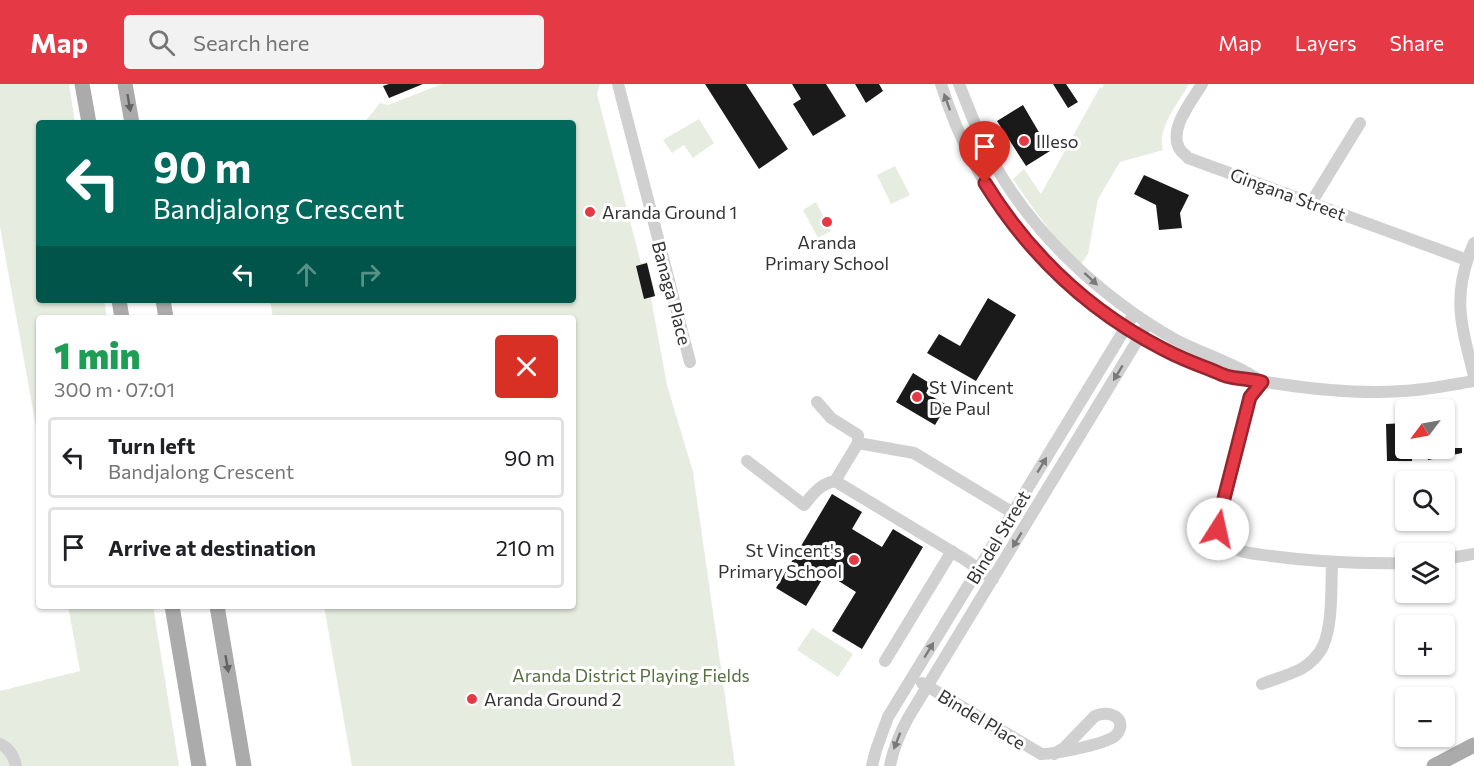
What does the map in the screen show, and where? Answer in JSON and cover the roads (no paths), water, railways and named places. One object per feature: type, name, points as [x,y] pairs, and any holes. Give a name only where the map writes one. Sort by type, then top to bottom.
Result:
[{"type":"main road","points":[[82,84],[88,120]]},
{"type":"main road","points":[[125,84],[131,120]]},
{"type":"main road","points":[[173,609],[199,766]]},
{"type":"main road","points":[[217,609],[244,766]]},
{"type":"main road","points":[[1434,766],[1474,745]]},
{"type":"street","name":"Banaga Place","points":[[618,84],[690,362]]},
{"type":"street","points":[[941,84],[973,162],[1002,211],[1034,250],[1066,283],[1105,314],[1140,337],[1179,357],[1225,376],[1308,389],[1363,393],[1405,391],[1474,381]]},
{"type":"street","points":[[959,84],[975,126],[996,167],[1028,216],[1048,239],[1104,291],[1134,314],[1190,347],[1243,370],[1262,382]]},
{"type":"street","name":"Gingana Street","points":[[1203,84],[1176,132],[1181,151],[1193,160],[1467,260]]},
{"type":"street","points":[[1311,203],[1360,123]]},
{"type":"street","points":[[1474,243],[1463,272],[1460,297],[1461,322],[1474,376]]},
{"type":"street","name":"Bindel Street","points":[[872,766],[888,717],[1134,314]]},
{"type":"street","name":"Bindel Street","points":[[890,766],[892,754],[902,730],[927,686],[1148,323]]},
{"type":"street","points":[[1262,382],[1250,397],[1219,518],[1218,529],[1222,538],[1228,545],[1239,550],[1262,555],[1356,564],[1395,563]]},
{"type":"street","points":[[817,402],[831,418],[858,435],[858,443],[835,481]]},
{"type":"street","points":[[1059,437],[1074,445]]},
{"type":"street","points":[[858,443],[914,453],[1012,513]]},
{"type":"street","points":[[747,461],[804,505],[825,483],[835,481],[993,579]]},
{"type":"street","points":[[885,661],[952,552]]},
{"type":"street","points":[[1455,557],[1474,554]]},
{"type":"street","points":[[1262,684],[1302,669],[1321,650],[1329,626],[1332,562]]},
{"type":"street","name":"Bindel Place","points":[[913,677],[1030,748],[1041,754],[1054,754]]},
{"type":"street","points":[[1100,713],[1116,716],[1120,722],[1117,735],[1109,740],[1054,754],[1064,748],[1100,713]]},
{"type":"street","points":[[0,744],[14,758],[16,766]]},
{"type":"place","name":"Illeso","points":[[1024,141]]},
{"type":"place","name":"Aranda Ground 1","points":[[590,212]]},
{"type":"place","name":"Aranda Primary School","points":[[827,222]]},
{"type":"place","name":"St Vincent De Paul","points":[[917,397]]},
{"type":"place","name":"St Vincent's Primary School","points":[[854,560]]},
{"type":"place","name":"Aranda Ground 2","points":[[472,699]]},
{"type":"park label","name":"Aranda District Playing Fields","points":[[631,675]]}]
